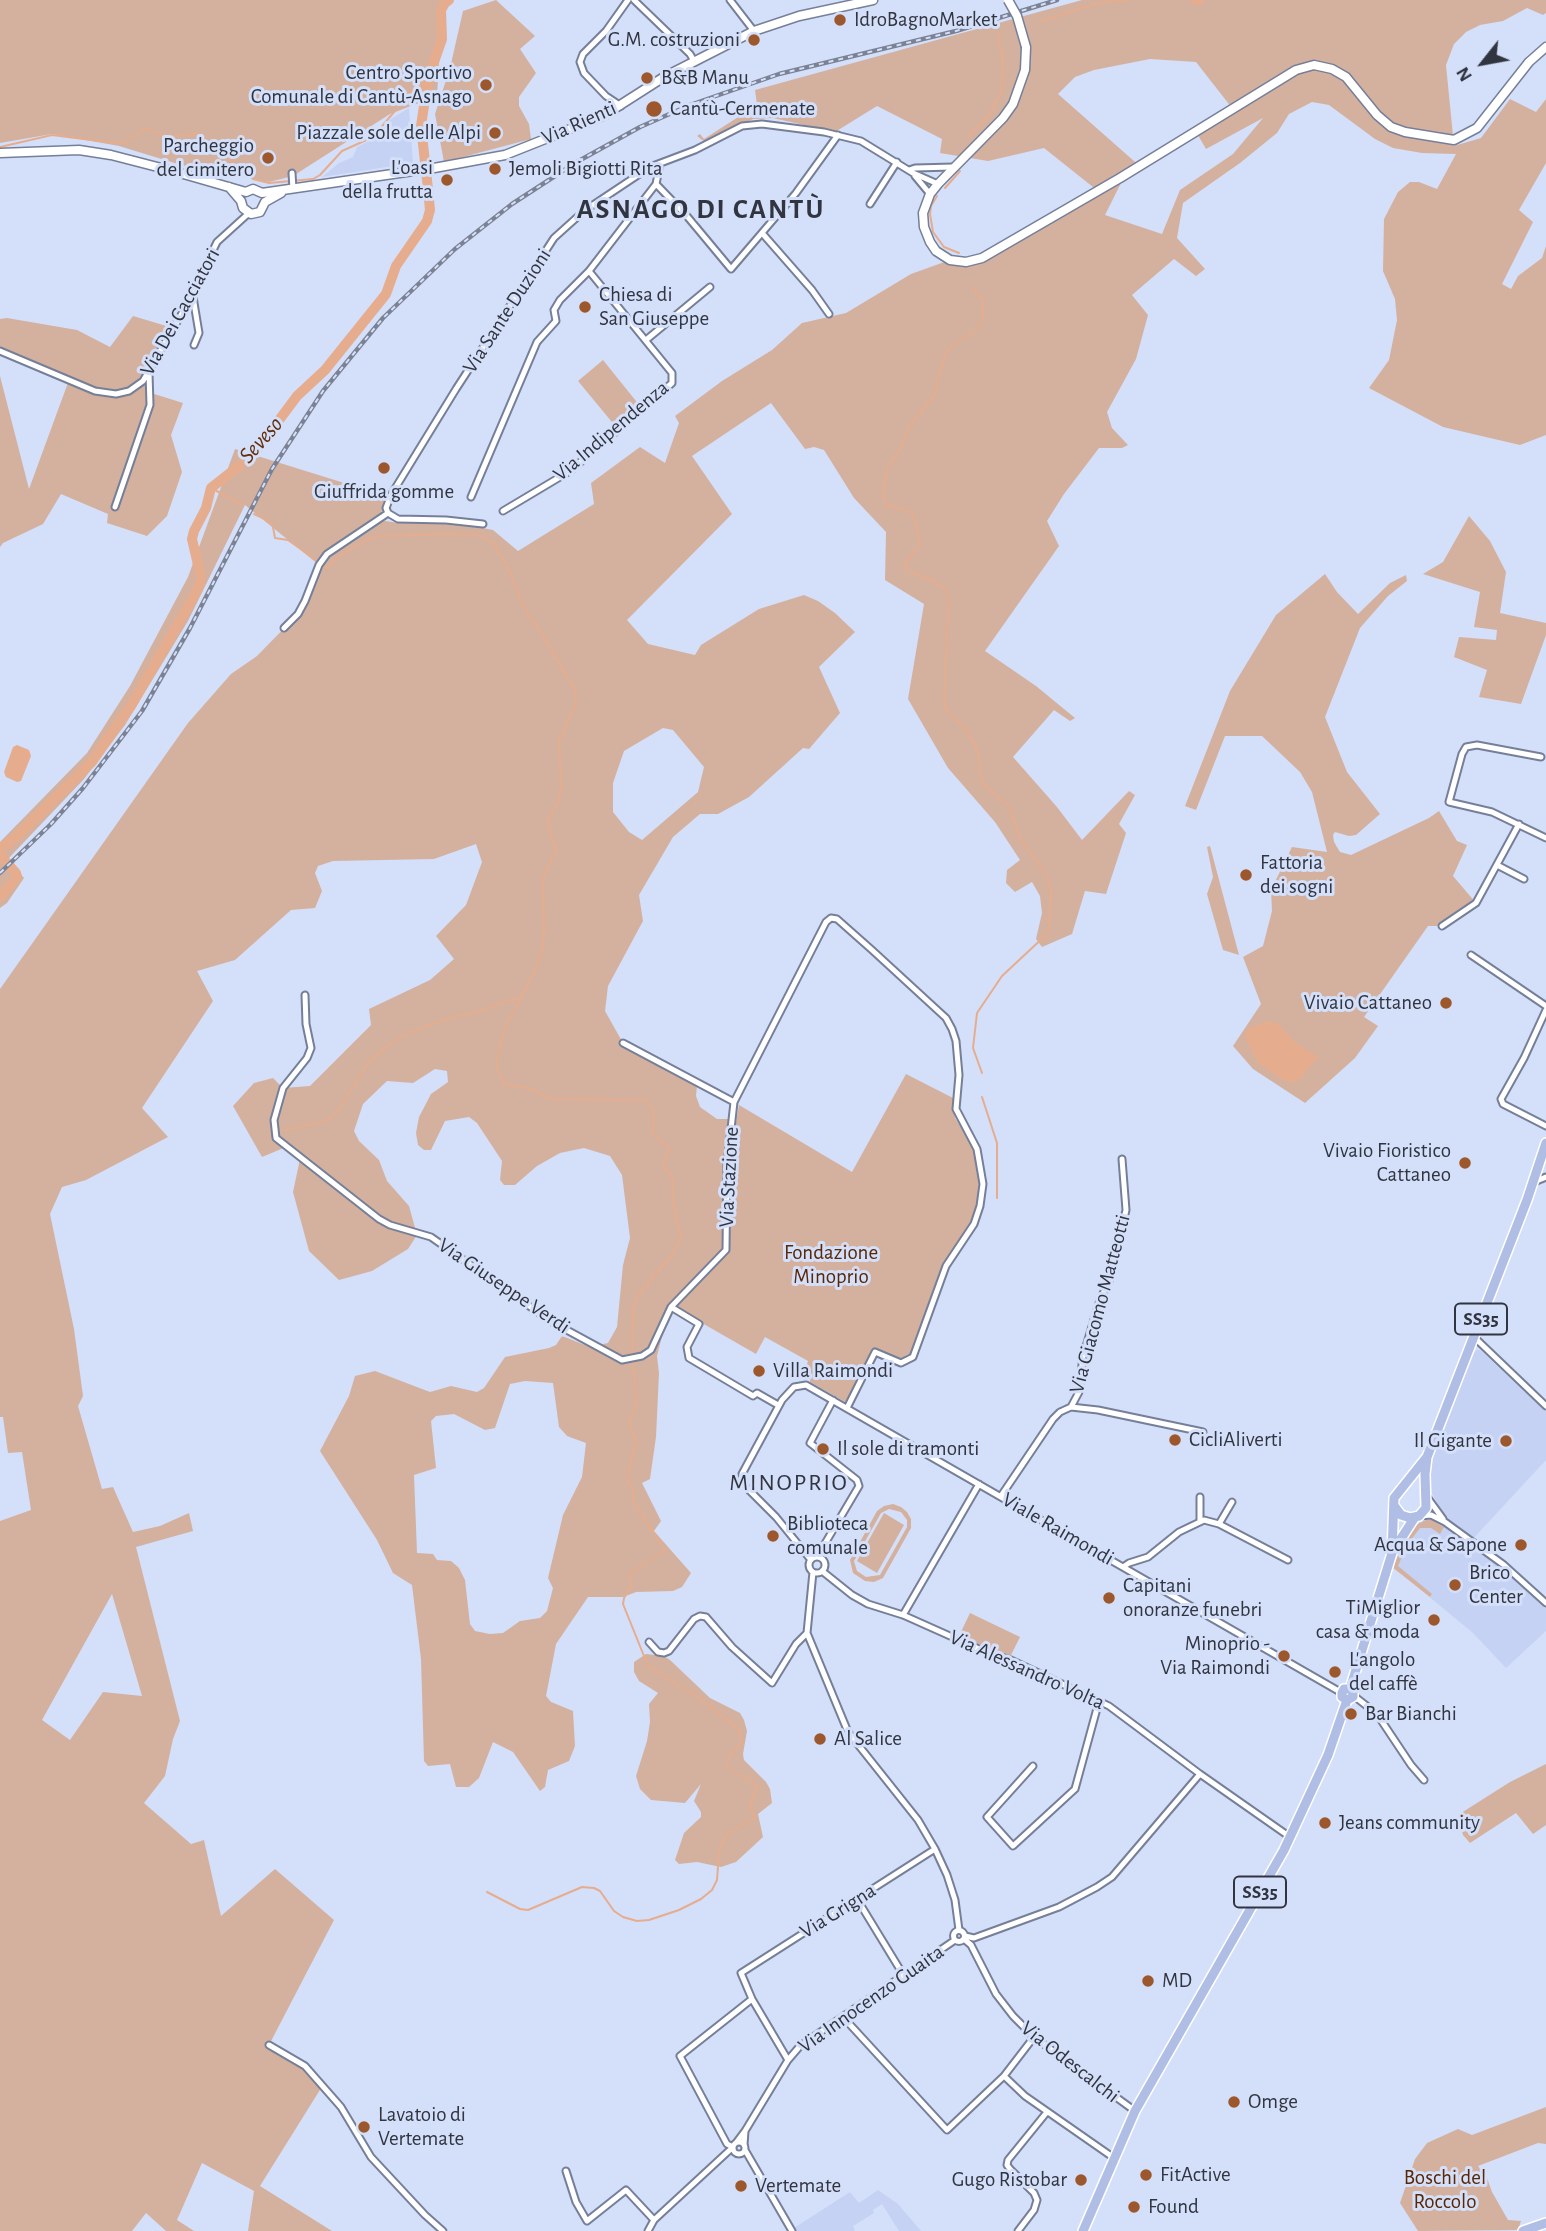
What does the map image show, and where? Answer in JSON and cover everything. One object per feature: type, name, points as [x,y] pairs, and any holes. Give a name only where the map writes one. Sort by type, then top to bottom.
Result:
[{"type":"main road","name":"Via Rienti","points":[[264,198],[291,183],[419,170],[506,155],[603,116],[664,76],[754,30],[799,16],[873,0]]},
{"type":"main road","points":[[1008,0],[1017,16],[1026,47],[1025,70],[1013,104],[938,184],[930,194],[923,213],[924,227],[930,242],[936,251],[950,260],[974,261],[982,258],[1120,178],[1296,70],[1314,65],[1332,69],[1346,77],[1377,115],[1391,127],[1454,141],[1477,128],[1529,62],[1546,47]]},
{"type":"main road","points":[[0,153],[79,150],[111,155],[228,186],[243,199],[249,213],[260,212],[264,198],[253,190],[243,199]]},
{"type":"main road","name":"SS35","points":[[1083,2231],[1135,2112],[1290,1837],[1328,1755],[1392,1553],[1396,1493],[1427,1457],[1534,1182],[1542,1169],[1546,1143]]},
{"type":"main road","name":"SS35","points":[[1392,1553],[1417,1516],[1426,1508],[1427,1457]]},
{"type":"main road","points":[[1404,1485],[1415,1485],[1426,1494]]},
{"type":"main road","points":[[1395,1507],[1405,1517],[1417,1516]]},
{"type":"main road","points":[[1523,2231],[1546,2224]]},
{"type":"street","points":[[621,106],[606,96],[584,73],[580,62],[583,54],[606,32],[628,0]]},
{"type":"street","points":[[634,0],[694,61]]},
{"type":"street","points":[[730,0],[754,30]]},
{"type":"street","name":"Via Sante Duzioni","points":[[388,513],[386,508],[391,495],[554,238],[584,211],[650,167],[752,124],[838,135],[861,141],[911,172]]},
{"type":"street","points":[[656,184],[731,269],[796,193],[838,135]]},
{"type":"street","points":[[870,204],[897,162]]},
{"type":"street","points":[[471,497],[537,342],[556,321],[554,310],[560,300],[589,271],[656,184],[660,164]]},
{"type":"street","points":[[911,172],[915,168],[953,167]]},
{"type":"street","points":[[911,172],[930,194]]},
{"type":"street","points":[[911,172],[938,184]]},
{"type":"street","points":[[238,224],[243,199]]},
{"type":"street","name":"Via Dei Cacciatori","points":[[0,351],[95,391],[116,394],[129,391],[143,381],[217,242],[249,213]]},
{"type":"street","points":[[762,233],[829,314]]},
{"type":"street","name":"Via Indipendenza","points":[[503,511],[570,471],[672,383],[672,373],[589,271]]},
{"type":"street","points":[[646,340],[710,287]]},
{"type":"street","points":[[192,291],[199,333],[194,345]]},
{"type":"street","points":[[115,507],[150,405],[149,370]]},
{"type":"street","points":[[284,628],[305,601],[319,565],[327,554],[388,513],[393,519],[484,524]]},
{"type":"street","points":[[1541,757],[1477,745],[1466,747],[1449,802],[1492,812],[1546,838]]},
{"type":"street","points":[[1442,926],[1476,903],[1519,824]]},
{"type":"street","points":[[1497,865],[1524,878]]},
{"type":"street","points":[[734,1102],[825,922],[831,918],[837,919],[873,950],[946,1018],[952,1029],[956,1041],[958,1075],[956,1109],[977,1149],[983,1184],[980,1206],[974,1224],[946,1266],[913,1357],[901,1363],[875,1353],[847,1408]]},
{"type":"street","points":[[1471,955],[1546,1008],[1524,1058],[1501,1099],[1503,1104],[1546,1126]]},
{"type":"street","name":"Via Giuseppe Verdi","points":[[305,995],[306,1024],[311,1048],[307,1058],[283,1088],[274,1120],[276,1139],[379,1219],[431,1237],[552,1322],[622,1360],[642,1356],[654,1345],[671,1307]]},
{"type":"street","name":"Via Stazione","points":[[623,1043],[734,1102],[727,1165],[726,1250],[671,1307]]},
{"type":"street","name":"Via Giacomo Matteotti","points":[[1071,1407],[1079,1392],[1083,1356],[1100,1300],[1110,1279],[1126,1210],[1122,1159]]},
{"type":"street","points":[[1534,1182],[1546,1177]]},
{"type":"street","points":[[671,1307],[699,1324],[687,1347],[689,1358],[753,1396],[757,1393],[778,1405],[742,1474],[741,1482],[814,1559],[825,1562],[822,1571],[813,1572]]},
{"type":"street","points":[[1473,1339],[1486,1348],[1546,1406]]},
{"type":"street","name":"Viale Raimondi","points":[[778,1405],[789,1391],[806,1385],[1348,1694],[1377,1714],[1424,1780]]},
{"type":"street","points":[[833,1400],[810,1443],[857,1480],[859,1486],[809,1567],[813,1572],[807,1633],[848,1732],[911,1810],[936,1849],[955,1900],[959,1930]]},
{"type":"street","name":"Via Giacomo Matteotti","points":[[1000,1496],[1053,1419],[1071,1407],[1203,1432]]},
{"type":"street","points":[[903,1615],[979,1484]]},
{"type":"street","points":[[1426,1494],[1445,1522]]},
{"type":"street","points":[[1200,1497],[1200,1521]]},
{"type":"street","points":[[1219,1524],[1232,1502]]},
{"type":"street","points":[[1417,1516],[1431,1515],[1445,1522],[1504,1565],[1546,1603]]},
{"type":"street","points":[[1123,1567],[1148,1557],[1179,1532],[1200,1521],[1213,1521],[1288,1560]]},
{"type":"street","name":"Via Alessandro Volta","points":[[822,1571],[868,1604],[903,1615],[988,1653],[1011,1660],[1109,1706],[1290,1837]]},
{"type":"street","points":[[649,1642],[658,1651],[669,1651],[694,1619],[706,1617],[732,1647],[772,1683],[796,1644],[807,1633]]},
{"type":"street","points":[[1033,1766],[987,1817],[1013,1846],[1075,1789],[1099,1701]]},
{"type":"street","points":[[959,1930],[954,1934],[956,1940],[974,1938],[1059,1906],[1097,1887],[1112,1877],[1200,1774]]},
{"type":"street","name":"Via Grigna","points":[[752,1999],[741,1972],[936,1849]]},
{"type":"street","points":[[857,1899],[904,1976]]},
{"type":"street","points":[[959,1930],[965,1937]]},
{"type":"street","name":"Via Odescalchi","points":[[965,1937],[996,1994],[1013,2016],[1034,2036],[1135,2112]]},
{"type":"street","name":"Via Innocenzo Guaita","points":[[736,2149],[788,2060],[800,2046],[956,1940]]},
{"type":"street","points":[[752,2165],[736,2149],[726,2144],[680,2056],[752,1999],[788,2060]]},
{"type":"street","points":[[843,2017],[947,2130],[1004,2076],[1034,2036]]},
{"type":"street","points":[[269,2045],[305,2066],[341,2107],[371,2157],[443,2231]]},
{"type":"street","points":[[1004,2076],[1047,2112],[1114,2158]]},
{"type":"street","points":[[1018,2231],[1034,2210],[1037,2200],[1034,2193],[1007,2165],[1008,2160],[1047,2112]]},
{"type":"street","name":"Via Innocenzo Guaita","points":[[648,2231],[654,2220],[718,2160],[736,2149],[745,2147],[745,2132]]},
{"type":"street","points":[[736,2149],[745,2147],[752,2165],[792,2231]]},
{"type":"street","points":[[566,2171],[576,2202],[587,2221]]},
{"type":"street","points":[[585,2231],[587,2221],[626,2190],[654,2220]]},
{"type":"shaded area","points":[[409,108],[413,163],[322,177],[339,163],[353,157],[357,147],[373,139],[391,119]]},
{"type":"shaded area","points":[[17,745],[29,750],[31,756],[21,781],[17,782],[6,777],[4,772],[13,747]]},
{"type":"shaded area","points":[[1268,1021],[1278,1024],[1297,1044],[1320,1058],[1313,1062],[1301,1079],[1294,1082],[1285,1081],[1259,1064],[1245,1037],[1247,1029]]},
{"type":"shaded area","points":[[1477,1350],[1546,1412],[1546,1460],[1470,1542],[1496,1560],[1546,1606],[1546,1631],[1506,1668],[1473,1633],[1392,1566],[1398,1550],[1415,1525],[1425,1519],[1439,1523],[1444,1516],[1428,1486],[1431,1459],[1472,1354]]},
{"type":"shaded area","points":[[878,2190],[898,2204],[921,2231],[899,2231],[882,2204],[873,2210],[874,2213],[853,2226],[855,2231],[796,2231],[794,2228],[850,2192],[859,2203]]},
{"type":"green space","points":[[0,0],[443,0],[437,96],[390,114],[293,176],[269,182],[181,165],[119,146],[52,134],[0,143]]},
{"type":"green space","name":"Centro Sportivo Comunale di Cantù-Asnago","points":[[496,0],[535,36],[520,49],[536,73],[519,97],[519,106],[529,124],[531,139],[444,162],[435,114],[450,68],[463,11]]},
{"type":"green space","points":[[1082,0],[1546,0],[1546,13],[1543,15],[1527,8],[1503,21],[1480,25],[1466,32],[1454,44],[1446,65],[1454,146],[1481,138],[1510,99],[1536,112],[1546,99],[1546,163],[1519,210],[1533,222],[1502,284],[1511,289],[1518,276],[1542,258],[1546,246],[1546,435],[1520,445],[1443,427],[1369,388],[1389,360],[1397,320],[1395,299],[1383,271],[1384,219],[1398,192],[1410,182],[1419,182],[1437,189],[1456,154],[1422,153],[1393,148],[1375,139],[1329,105],[1312,102],[1289,114],[1277,133],[1183,203],[1177,238],[1205,269],[1196,276],[1174,259],[1132,295],[1148,315],[1136,359],[1107,412],[1112,428],[1128,445],[1122,448],[1099,448],[1064,494],[1047,521],[1059,546],[985,651],[1036,686],[1075,718],[1070,721],[1054,710],[1013,757],[1082,840],[1129,791],[1135,795],[1119,824],[1126,833],[1106,894],[1085,891],[1072,934],[1042,947],[1036,939],[1042,913],[1040,896],[1032,882],[1015,892],[1006,883],[1007,870],[1020,860],[995,822],[948,768],[908,699],[924,604],[885,580],[886,532],[854,498],[824,450],[814,447],[805,449],[771,403],[692,456],[732,514],[627,620],[648,644],[695,655],[701,645],[759,609],[804,595],[835,613],[855,632],[819,667],[840,713],[809,749],[803,748],[749,797],[718,814],[700,814],[673,837],[639,895],[643,921],[608,986],[605,1011],[623,1043],[697,1085],[696,1096],[700,1107],[717,1119],[730,1119],[726,1250],[668,1313],[657,1356],[659,1373],[656,1437],[650,1479],[642,1483],[661,1521],[654,1531],[691,1573],[682,1587],[673,1591],[636,1592],[623,1597],[588,1597],[556,1644],[546,1696],[551,1702],[573,1711],[575,1746],[569,1761],[548,1770],[545,1787],[540,1791],[513,1752],[493,1742],[479,1778],[469,1787],[456,1787],[450,1764],[428,1766],[424,1761],[421,1659],[412,1585],[393,1573],[377,1540],[320,1451],[349,1396],[355,1376],[375,1371],[430,1392],[451,1386],[477,1392],[484,1388],[505,1357],[549,1348],[556,1345],[562,1336],[590,1347],[608,1343],[617,1327],[623,1265],[630,1238],[622,1175],[610,1156],[584,1148],[560,1153],[537,1166],[515,1185],[504,1185],[500,1180],[502,1161],[477,1123],[469,1117],[445,1121],[431,1150],[424,1150],[418,1145],[416,1133],[419,1117],[431,1094],[448,1082],[447,1071],[435,1069],[413,1083],[387,1081],[363,1104],[354,1131],[359,1141],[379,1160],[387,1181],[409,1206],[417,1235],[408,1249],[372,1271],[339,1280],[309,1251],[293,1192],[300,1159],[286,1147],[262,1157],[233,1106],[254,1083],[273,1078],[283,1088],[310,1086],[371,1025],[369,1009],[430,980],[454,959],[436,936],[466,905],[482,862],[476,844],[434,859],[333,861],[318,866],[315,873],[322,891],[315,908],[291,910],[235,960],[197,971],[213,1001],[142,1108],[168,1137],[86,1180],[62,1187],[50,1214],[74,1329],[83,1396],[78,1406],[102,1489],[113,1487],[133,1532],[160,1526],[189,1513],[193,1531],[136,1547],[180,1721],[165,1776],[144,1803],[191,1844],[204,1840],[221,1916],[275,1869],[334,1920],[269,2045],[305,2066],[323,2085],[260,2186],[332,2231],[248,2231],[254,2191],[202,2163],[177,2220],[194,2231],[166,2231],[146,2213],[132,2231],[0,2231],[0,1521],[31,1510],[22,1452],[8,1453],[3,1417],[0,1417],[0,989],[188,723],[231,674],[257,656],[298,614],[319,565],[245,505],[188,621],[125,725],[84,779],[8,859],[24,878],[7,903],[0,908],[0,842],[87,753],[130,686],[188,577],[235,449],[386,496],[379,520],[462,524],[493,530],[518,551],[594,504],[591,483],[640,447],[665,463],[679,423],[675,416],[722,381],[772,350],[802,323],[846,313],[911,274],[950,260],[974,261],[1098,191],[1044,148],[988,161],[940,153],[942,139],[877,106],[835,132],[773,118],[753,119],[705,142],[697,136],[700,134],[704,139],[757,105],[755,90]],"holes":[[[1150,59],[1196,62],[1232,108],[1195,130],[1206,149],[1263,118],[1233,154],[1180,190],[1162,234],[1105,215],[1121,183],[1143,169],[1058,94],[1075,77],[1094,70]],[[663,728],[673,730],[704,767],[698,792],[642,840],[629,832],[613,812],[613,783],[624,751]],[[525,1381],[553,1383],[559,1427],[567,1436],[586,1443],[582,1477],[563,1515],[548,1578],[553,1588],[547,1611],[540,1618],[520,1621],[503,1633],[490,1634],[475,1631],[470,1624],[465,1580],[459,1568],[451,1561],[437,1560],[433,1554],[417,1553],[414,1475],[436,1468],[431,1421],[436,1416],[454,1414],[485,1430],[495,1428],[510,1384]],[[112,1594],[142,1696],[103,1692],[70,1740],[42,1720]]]},
{"type":"green space","points":[[133,316],[173,328],[143,381],[148,392],[183,403],[171,435],[182,472],[167,516],[147,536],[107,523],[108,514],[61,494],[43,524],[3,543],[0,547],[0,376],[29,489],[69,380],[0,351],[0,319],[77,330],[110,347]]},
{"type":"green space","points":[[603,360],[640,406],[616,427],[578,381]]},
{"type":"green space","points":[[1469,516],[1490,541],[1506,572],[1500,613],[1546,623],[1546,635],[1521,704],[1479,697],[1487,670],[1454,657],[1459,637],[1496,640],[1497,630],[1474,627],[1480,592],[1423,574],[1443,562]]},
{"type":"green space","points":[[1325,574],[1337,592],[1358,614],[1390,583],[1406,575],[1407,581],[1388,596],[1360,628],[1325,717],[1347,772],[1380,814],[1356,835],[1335,832],[1334,842],[1340,852],[1351,855],[1439,811],[1457,841],[1467,845],[1453,876],[1476,903],[1442,926],[1428,926],[1364,1017],[1378,1026],[1355,1058],[1305,1103],[1253,1069],[1233,1046],[1261,1004],[1243,957],[1263,946],[1272,911],[1271,890],[1292,847],[1327,852],[1312,792],[1300,772],[1262,736],[1225,736],[1196,810],[1185,806],[1230,691],[1276,615]]},
{"type":"green space","points":[[1210,846],[1239,955],[1223,950],[1207,894],[1213,877],[1207,847]]},
{"type":"green space","name":"Fondazione Minoprio","points":[[906,1074],[953,1098],[955,1118],[971,1142],[976,1156],[980,1179],[979,1199],[970,1223],[938,1276],[911,1354],[902,1360],[874,1350],[847,1403],[810,1382],[810,1373],[806,1367],[808,1361],[765,1337],[756,1354],[674,1307],[727,1251],[730,1157],[739,1105],[852,1172]]},
{"type":"green space","points":[[893,1504],[901,1507],[911,1519],[911,1528],[883,1578],[874,1582],[865,1581],[853,1573],[850,1560],[877,1511]],"holes":[[[889,1509],[901,1512],[907,1520],[907,1527],[880,1575],[866,1577],[857,1571],[854,1561],[881,1513]]]},
{"type":"green space","points":[[884,1513],[904,1525],[877,1573],[857,1561]]},
{"type":"green space","points":[[1432,1520],[1444,1527],[1440,1534],[1431,1528],[1420,1528],[1407,1545],[1398,1566],[1432,1594],[1430,1597],[1392,1567],[1416,1525]]},
{"type":"green space","points":[[970,1613],[1020,1637],[1010,1657],[959,1636]]},
{"type":"green space","points":[[646,1654],[664,1656],[670,1660],[710,1698],[740,1713],[744,1720],[747,1731],[744,1760],[766,1782],[772,1803],[758,1814],[763,1837],[736,1862],[721,1867],[697,1862],[679,1864],[675,1860],[684,1833],[701,1817],[694,1801],[701,1784],[685,1803],[651,1800],[640,1789],[636,1776],[647,1741],[649,1704],[658,1693],[639,1681],[634,1672],[634,1662]]},
{"type":"green space","points":[[1546,1764],[1546,1825],[1533,1834],[1516,1813],[1470,1843],[1463,1835],[1458,1815],[1510,1782]]},
{"type":"green space","name":"Boschi del Roccolo","points":[[1546,2107],[1546,2144],[1538,2143],[1478,2166],[1508,2220],[1521,2221],[1518,2230],[1418,2231],[1400,2203],[1415,2159],[1427,2143],[1458,2129],[1472,2135]]},
{"type":"waterway","name":"Seveso","points":[[0,849],[15,838],[92,762],[131,706],[198,589],[201,578],[192,539],[206,508],[211,488],[253,455],[297,396],[325,370],[386,294],[396,266],[427,221],[430,210],[421,126],[428,79],[442,39],[441,10],[449,0]]},
{"type":"waterway","points":[[1039,22],[1099,3],[1130,0]]},
{"type":"waterway","points":[[968,136],[989,116],[1002,90],[1003,60],[998,36],[1001,32]]},
{"type":"waterway","points":[[0,147],[52,135],[115,143],[124,142],[145,129],[169,137],[197,133],[253,179],[269,183],[313,179],[342,151],[373,137],[410,93],[428,79]]},
{"type":"waterway","points":[[945,188],[960,171]]},
{"type":"waterway","points":[[937,196],[930,214],[933,232],[944,247],[959,253]]},
{"type":"waterway","points":[[972,287],[983,300],[983,316],[979,328],[952,346],[945,354],[934,396],[909,426],[900,449],[887,469],[883,494],[887,505],[913,513],[915,519],[920,545],[905,563],[907,570],[936,582],[945,590],[949,600],[944,699],[946,709],[969,734],[978,752],[982,783],[1009,806],[1019,837],[1045,873],[1051,890],[1047,934],[1002,976],[977,1013],[973,1048],[982,1073]]},
{"type":"waterway","points":[[211,488],[243,505]]},
{"type":"waterway","points":[[254,514],[269,521],[275,538],[288,540],[316,560]]},
{"type":"waterway","points":[[324,567],[328,567],[338,557],[366,540],[379,536],[482,536],[495,545],[508,568],[524,608],[575,690],[576,703],[559,741],[559,801],[547,821],[556,850],[543,878],[542,951],[521,997]]},
{"type":"waterway","name":"Seveso","points":[[0,855],[17,877],[0,897]]},
{"type":"waterway","points":[[283,1130],[323,1122],[335,1115],[368,1063],[408,1033],[521,998],[505,1027],[498,1055],[497,1069],[504,1084],[532,1089],[551,1099],[646,1100],[654,1112],[652,1134],[669,1147],[663,1167],[672,1175],[673,1203],[681,1238],[671,1256],[639,1294],[633,1309],[632,1359],[637,1401],[629,1422],[636,1441],[627,1480],[633,1490],[633,1501],[664,1549],[630,1573],[631,1586],[623,1604],[648,1666],[699,1698],[738,1729],[742,1743],[728,1757],[727,1765],[754,1783],[757,1788],[750,1805],[754,1816],[726,1834],[719,1852],[717,1880],[712,1890],[679,1910],[649,1920],[637,1921],[623,1917],[614,1911],[600,1891],[594,1888],[582,1887],[528,1910],[520,1909],[487,1892]]},
{"type":"waterway","points":[[982,1097],[997,1143],[997,1198]]},
{"type":"railway","points":[[0,873],[51,824],[83,788],[142,711],[190,628],[272,469],[323,391],[383,318],[455,249],[512,204],[575,163],[640,127],[690,105],[779,74],[956,31],[1057,0]]},
{"type":"place","name":"IdroBagnoMarket","points":[[840,20]]},
{"type":"place","name":"G.M. costruzioni","points":[[754,40]]},
{"type":"place","name":"B&B Manu","points":[[647,78]]},
{"type":"place","name":"Centro Sportivo Comunale di Cantù-Asnago","points":[[486,85]]},
{"type":"place","name":"Cantù-Cermenate","points":[[654,109]]},
{"type":"place","name":"Piazzale sole delle Alpi","points":[[495,133]]},
{"type":"place","name":"Parcheggio del cimitero","points":[[268,158]]},
{"type":"place","name":"Jemoli Bigiotti Rita","points":[[495,169]]},
{"type":"place","name":"L'oasi della frutta","points":[[447,180]]},
{"type":"place","name":"Chiesa di San Giuseppe","points":[[585,307]]},
{"type":"place","name":"Giuffrida gomme","points":[[384,468]]},
{"type":"place","name":"Fattoria dei sogni","points":[[1246,875]]},
{"type":"place","name":"Vivaio Cattaneo","points":[[1446,1003]]},
{"type":"place","name":"Vivaio Fioristico Cattaneo","points":[[1465,1163]]},
{"type":"place","name":"Villa Raimondi","points":[[759,1371]]},
{"type":"place","name":"CicliAliverti","points":[[1175,1440]]},
{"type":"place","name":"Il Gigante","points":[[1506,1441]]},
{"type":"place","name":"Il sole di tramonti","points":[[823,1449]]},
{"type":"place","name":"Biblioteca comunale","points":[[773,1536]]},
{"type":"place","name":"Acqua & Sapone","points":[[1521,1545]]},
{"type":"place","name":"Brico Center","points":[[1455,1585]]},
{"type":"place","name":"Capitani onoranze funebri","points":[[1109,1598]]},
{"type":"place","name":"TiMiglior casa & moda","points":[[1434,1620]]},
{"type":"place","name":"Minoprio - Via Raimondi","points":[[1284,1656]]},
{"type":"place","name":"L'angolo del caffè","points":[[1335,1672]]},
{"type":"place","name":"Bar Bianchi","points":[[1351,1714]]},
{"type":"place","name":"Al Salice","points":[[820,1739]]},
{"type":"place","name":"Jeans community","points":[[1325,1823]]},
{"type":"place","name":"MD","points":[[1148,1981]]},
{"type":"place","name":"Omge","points":[[1234,2102]]},
{"type":"place","name":"Lavatoio di Vertemate","points":[[364,2127]]},
{"type":"place","name":"FitActive","points":[[1146,2175]]},
{"type":"place","name":"Gugo Ristobar","points":[[1081,2180]]},
{"type":"place","name":"Vertemate","points":[[741,2186]]},
{"type":"place","name":"Found","points":[[1134,2207]]},
{"type":"district","name":"ASNAGO DI CANTÙ","points":[[701,210]]},
{"type":"district","name":"MINOPRIO","points":[[789,1483]]}]
